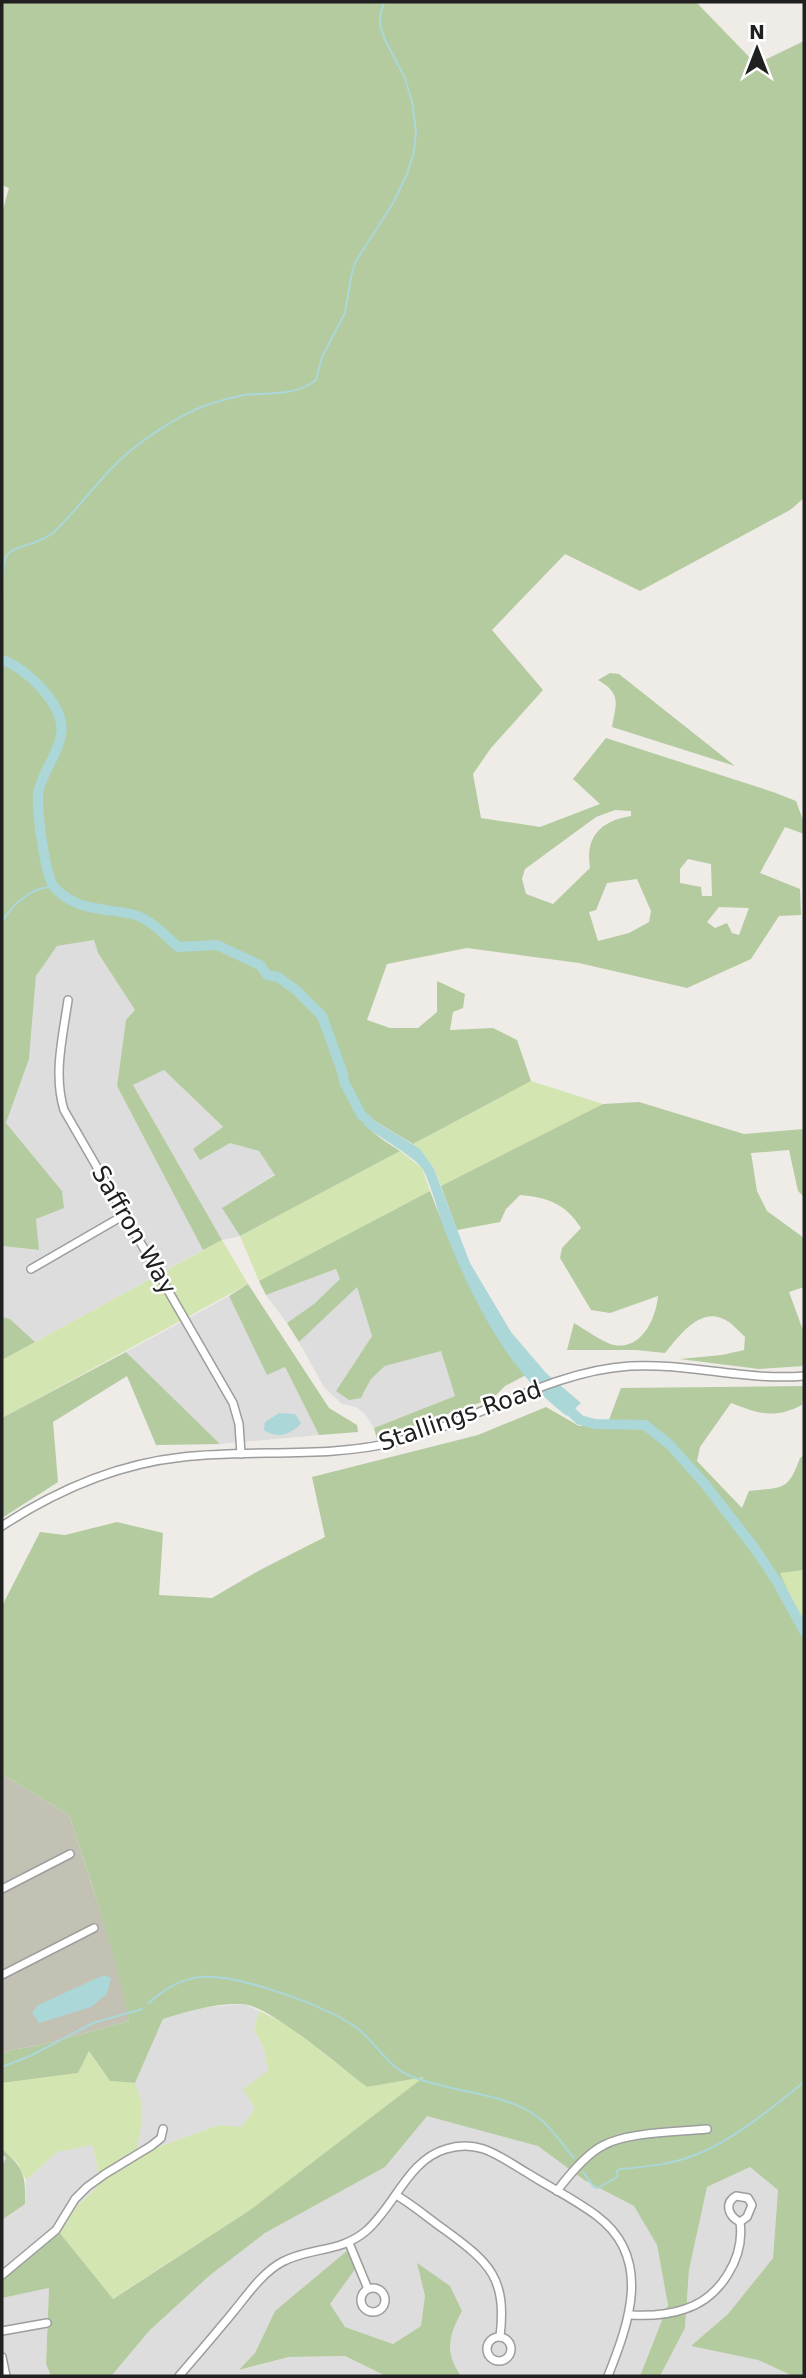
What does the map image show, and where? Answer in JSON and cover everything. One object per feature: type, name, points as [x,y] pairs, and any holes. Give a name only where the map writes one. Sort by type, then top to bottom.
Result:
[{"type":"street","name":"Saffron Way","points":[[68,1000],[58,1072],[59,1093],[64,1110],[233,1403],[239,1424],[241,1454]]},
{"type":"street","points":[[31,1269],[126,1214]]},
{"type":"street","name":"Stallings Road","points":[[2,1526],[61,1491],[121,1469],[184,1456],[329,1452],[372,1447],[425,1433],[569,1379],[610,1368],[687,1367],[760,1377],[804,1376]]},
{"type":"street","points":[[2,1889],[70,1854]]},
{"type":"street","points":[[2,1975],[94,1928]]},
{"type":"street","points":[[2,2275],[56,2230],[75,2199],[87,2187],[151,2146],[161,2138],[163,2129]]},
{"type":"street","points":[[557,2191],[592,2153],[607,2143],[630,2137],[707,2129]]},
{"type":"street","points":[[179,2376],[252,2289],[274,2267],[292,2257],[349,2243],[374,2223],[415,2170],[429,2157],[445,2149],[467,2145],[486,2149],[598,2216],[620,2241],[630,2273],[630,2315],[608,2376]]},
{"type":"street","points":[[396,2195],[459,2240],[487,2264],[500,2295],[500,2337]]},
{"type":"street","points":[[630,2315],[676,2312],[707,2298],[724,2280],[736,2259],[741,2233],[740,2222]]},
{"type":"street","points":[[349,2243],[368,2289]]},
{"type":"street","points":[[2,2331],[47,2323]]},
{"type":"street","points":[[2,2357],[6,2376]]},
{"type":"shaded area","points":[[94,940],[98,953],[135,1010],[126,1021],[117,1086],[203,1250],[35,1342],[10,1319],[2,1317],[2,1246],[38,1250],[36,1219],[62,1191],[6,1123],[29,1059],[36,976],[57,946]]},
{"type":"shaded area","points":[[164,1070],[223,1128],[194,1149],[230,1143],[259,1151],[275,1174],[222,1208],[240,1236],[222,1240],[133,1085]]},
{"type":"shaded area","points":[[336,1269],[341,1279],[314,1304],[287,1323],[266,1295]]},
{"type":"shaded area","points":[[357,1286],[372,1336],[336,1391],[364,1394],[371,1379],[385,1366],[441,1350],[455,1396],[374,1428],[365,1414],[356,1407],[342,1404],[324,1387],[299,1342]]},
{"type":"shaded area","points":[[229,1296],[267,1374],[285,1367],[319,1435],[220,1444],[126,1352]]},
{"type":"shaded area","points":[[2,1774],[69,1815],[122,1983],[129,2021],[2,2054]]},
{"type":"shaded area","points":[[245,2004],[259,2011],[254,2030],[264,2048],[268,2071],[255,2109],[241,2128],[219,2125],[135,2155],[135,2083],[163,2019],[197,2008]]},
{"type":"shaded area","points":[[427,2115],[538,2146],[584,2180],[634,2206],[657,2245],[668,2305],[640,2376],[461,2376],[452,2364],[449,2334],[417,2264],[425,2296],[422,2326],[393,2344],[345,2327],[330,2304],[356,2268],[348,2251],[275,2311],[255,2353],[241,2370],[289,2357],[345,2356],[386,2376],[108,2376],[113,2374],[149,2331],[209,2276],[265,2233],[385,2167]]},
{"type":"shaded area","points":[[92,2144],[98,2168],[98,2186],[77,2206],[59,2232],[2,2276],[2,2220],[25,2204],[26,2180],[57,2152]]},
{"type":"shaded area","points":[[750,2167],[778,2190],[773,2258],[728,2314],[692,2346],[758,2360],[793,2376],[660,2376],[685,2328],[689,2270],[707,2187]]},
{"type":"shaded area","points":[[49,2288],[46,2364],[51,2376],[2,2376],[2,2298]]},
{"type":"green space","points":[[2,2],[696,2],[756,64],[804,41],[804,498],[790,510],[640,591],[565,554],[492,630],[543,690],[491,748],[473,774],[481,818],[540,827],[600,804],[573,779],[606,738],[796,801],[804,823],[804,834],[785,827],[760,873],[800,889],[801,915],[779,916],[751,959],[687,988],[579,963],[467,948],[387,964],[367,1020],[390,1028],[418,1028],[437,1012],[437,981],[465,994],[463,1008],[453,1012],[450,1030],[493,1028],[517,1040],[531,1081],[413,1144],[375,1121],[357,1105],[368,1126],[400,1151],[240,1236],[222,1208],[275,1175],[259,1151],[230,1143],[200,1160],[193,1149],[223,1127],[164,1070],[133,1085],[222,1240],[203,1250],[117,1086],[126,1020],[135,1010],[98,953],[94,940],[57,946],[36,976],[29,1059],[6,1123],[62,1191],[64,1208],[36,1219],[39,1250],[2,1246],[2,213],[9,188],[2,185]],"holes":[[[615,810],[631,811],[631,816],[611,822],[597,832],[590,847],[590,868],[553,904],[526,894],[522,879],[525,869],[596,817]],[[688,859],[711,864],[712,896],[702,896],[701,887],[680,883],[680,869]],[[637,879],[651,911],[649,922],[629,933],[598,941],[589,912],[596,910],[607,883]],[[719,907],[749,908],[739,935],[732,933],[727,923],[715,928],[707,922]]]},
{"type":"green space","points":[[610,673],[619,674],[735,766],[612,727],[616,700],[611,690],[598,680]]},
{"type":"green space","points":[[531,1081],[603,1104],[441,1186],[434,1169],[413,1144]]},
{"type":"green space","points":[[639,1102],[744,1134],[804,1129],[804,1197],[798,1191],[789,1150],[751,1153],[757,1191],[767,1211],[804,1238],[804,1287],[789,1292],[804,1333],[804,1366],[759,1369],[680,1359],[744,1350],[745,1337],[741,1333],[729,1322],[710,1316],[692,1324],[665,1353],[636,1350],[567,1350],[574,1323],[610,1344],[632,1343],[646,1331],[651,1322],[658,1296],[610,1313],[591,1310],[560,1258],[562,1248],[581,1228],[569,1213],[547,1200],[520,1195],[506,1209],[500,1222],[457,1230],[441,1186],[603,1104]]},
{"type":"green space","points":[[400,1151],[422,1168],[430,1191],[259,1281],[240,1236]]},
{"type":"green space","points":[[430,1191],[449,1240],[483,1310],[526,1375],[505,1386],[493,1398],[377,1439],[374,1428],[455,1396],[441,1351],[385,1366],[371,1379],[361,1398],[349,1400],[336,1391],[372,1336],[357,1287],[299,1342],[287,1323],[314,1304],[340,1279],[336,1269],[266,1295],[259,1281]]},
{"type":"green space","points":[[222,1240],[248,1284],[2,1418],[2,1360]]},
{"type":"green space","points":[[248,1284],[329,1408],[357,1425],[358,1432],[319,1435],[285,1367],[267,1375],[229,1296]]},
{"type":"green space","points":[[2,1317],[10,1319],[35,1342],[2,1360]]},
{"type":"green space","points":[[126,1352],[220,1444],[156,1445],[127,1376],[53,1422],[58,1482],[2,1518],[2,1418]]},
{"type":"green space","points":[[804,1386],[802,1405],[783,1412],[759,1412],[731,1403],[700,1447],[697,1461],[742,1508],[749,1491],[776,1488],[787,1482],[804,1455],[804,1570],[780,1573],[804,1628],[804,2376],[793,2376],[758,2360],[691,2346],[728,2314],[773,2258],[778,2190],[750,2167],[707,2187],[689,2270],[685,2328],[660,2376],[640,2376],[668,2305],[657,2245],[634,2206],[584,2180],[538,2146],[427,2116],[385,2167],[265,2233],[209,2276],[149,2331],[113,2374],[51,2376],[46,2364],[49,2288],[2,2298],[2,2276],[59,2232],[113,2299],[250,2210],[424,2077],[367,2087],[270,2015],[254,2007],[232,2004],[202,2008],[163,2019],[135,2083],[110,2081],[89,2051],[78,2073],[2,2083],[2,2054],[129,2021],[110,1943],[69,1815],[2,1774],[2,1606],[40,1532],[65,1535],[117,1522],[163,1533],[159,1595],[212,1598],[325,1537],[312,1477],[478,1435],[546,1407],[579,1426],[607,1425],[621,1388]]},
{"type":"green space","points":[[804,1570],[804,1628],[779,1573]]},
{"type":"green space","points":[[259,2011],[286,2024],[367,2087],[426,2076],[250,2210],[112,2299],[59,2232],[77,2206],[98,2186],[98,2168],[92,2145],[57,2152],[26,2180],[17,2162],[2,2149],[2,2083],[78,2073],[89,2051],[110,2081],[135,2083],[142,2111],[136,2155],[219,2125],[241,2127],[255,2109],[243,2089],[268,2071],[264,2048],[254,2030]]},
{"type":"green space","points":[[2,2149],[22,2173],[25,2204],[2,2220],[2,2166],[6,2158]]},
{"type":"green space","points":[[348,2250],[356,2268],[330,2304],[345,2327],[393,2344],[421,2326],[425,2296],[417,2263],[450,2286],[462,2311],[450,2344],[452,2359],[461,2376],[386,2376],[345,2356],[289,2357],[239,2370],[255,2353],[275,2311]]},
{"type":"water","points":[[356,1103],[375,1121],[420,1149],[434,1169],[470,1263],[511,1332],[546,1373],[581,1403],[567,1416],[526,1378],[493,1331],[466,1280],[422,1168],[404,1152],[365,1126]]},
{"type":"water","points":[[279,1413],[295,1414],[301,1423],[284,1434],[264,1430],[265,1422]]},
{"type":"water","points":[[104,1975],[111,1978],[107,1994],[91,2007],[39,2023],[32,2013],[38,2005]]},
{"type":"waterway","points":[[2,602],[7,555],[54,532],[111,469],[145,440],[186,414],[213,403],[244,395],[282,393],[299,389],[316,380],[322,357],[345,313],[356,261],[393,203],[414,152],[416,132],[412,101],[404,76],[380,25],[384,2]]},
{"type":"waterway","points":[[2,660],[33,679],[58,712],[61,724],[59,742],[41,782],[38,797],[44,856],[55,888],[73,902],[141,917],[158,928],[178,947],[217,945],[260,965],[267,975],[278,977],[296,990],[322,1016],[344,1082],[362,1116]]},
{"type":"waterway","points":[[2,922],[11,909],[30,893],[53,887]]},
{"type":"waterway","points":[[561,1402],[580,1420],[595,1424],[645,1425],[669,1444],[704,1483],[753,1546],[778,1583],[804,1631]]},
{"type":"waterway","points":[[149,2003],[173,1986],[201,1977],[217,1977],[259,1986],[304,2001],[357,2028],[394,2065],[408,2075],[441,2086],[493,2097],[525,2109],[549,2127],[574,2158]]},
{"type":"waterway","points":[[2,2067],[32,2055],[93,2023],[142,2009]]},
{"type":"waterway","points":[[583,2172],[594,2187],[598,2188],[617,2177],[617,2171],[620,2169],[651,2166],[700,2153],[768,2111],[804,2082]]}]
